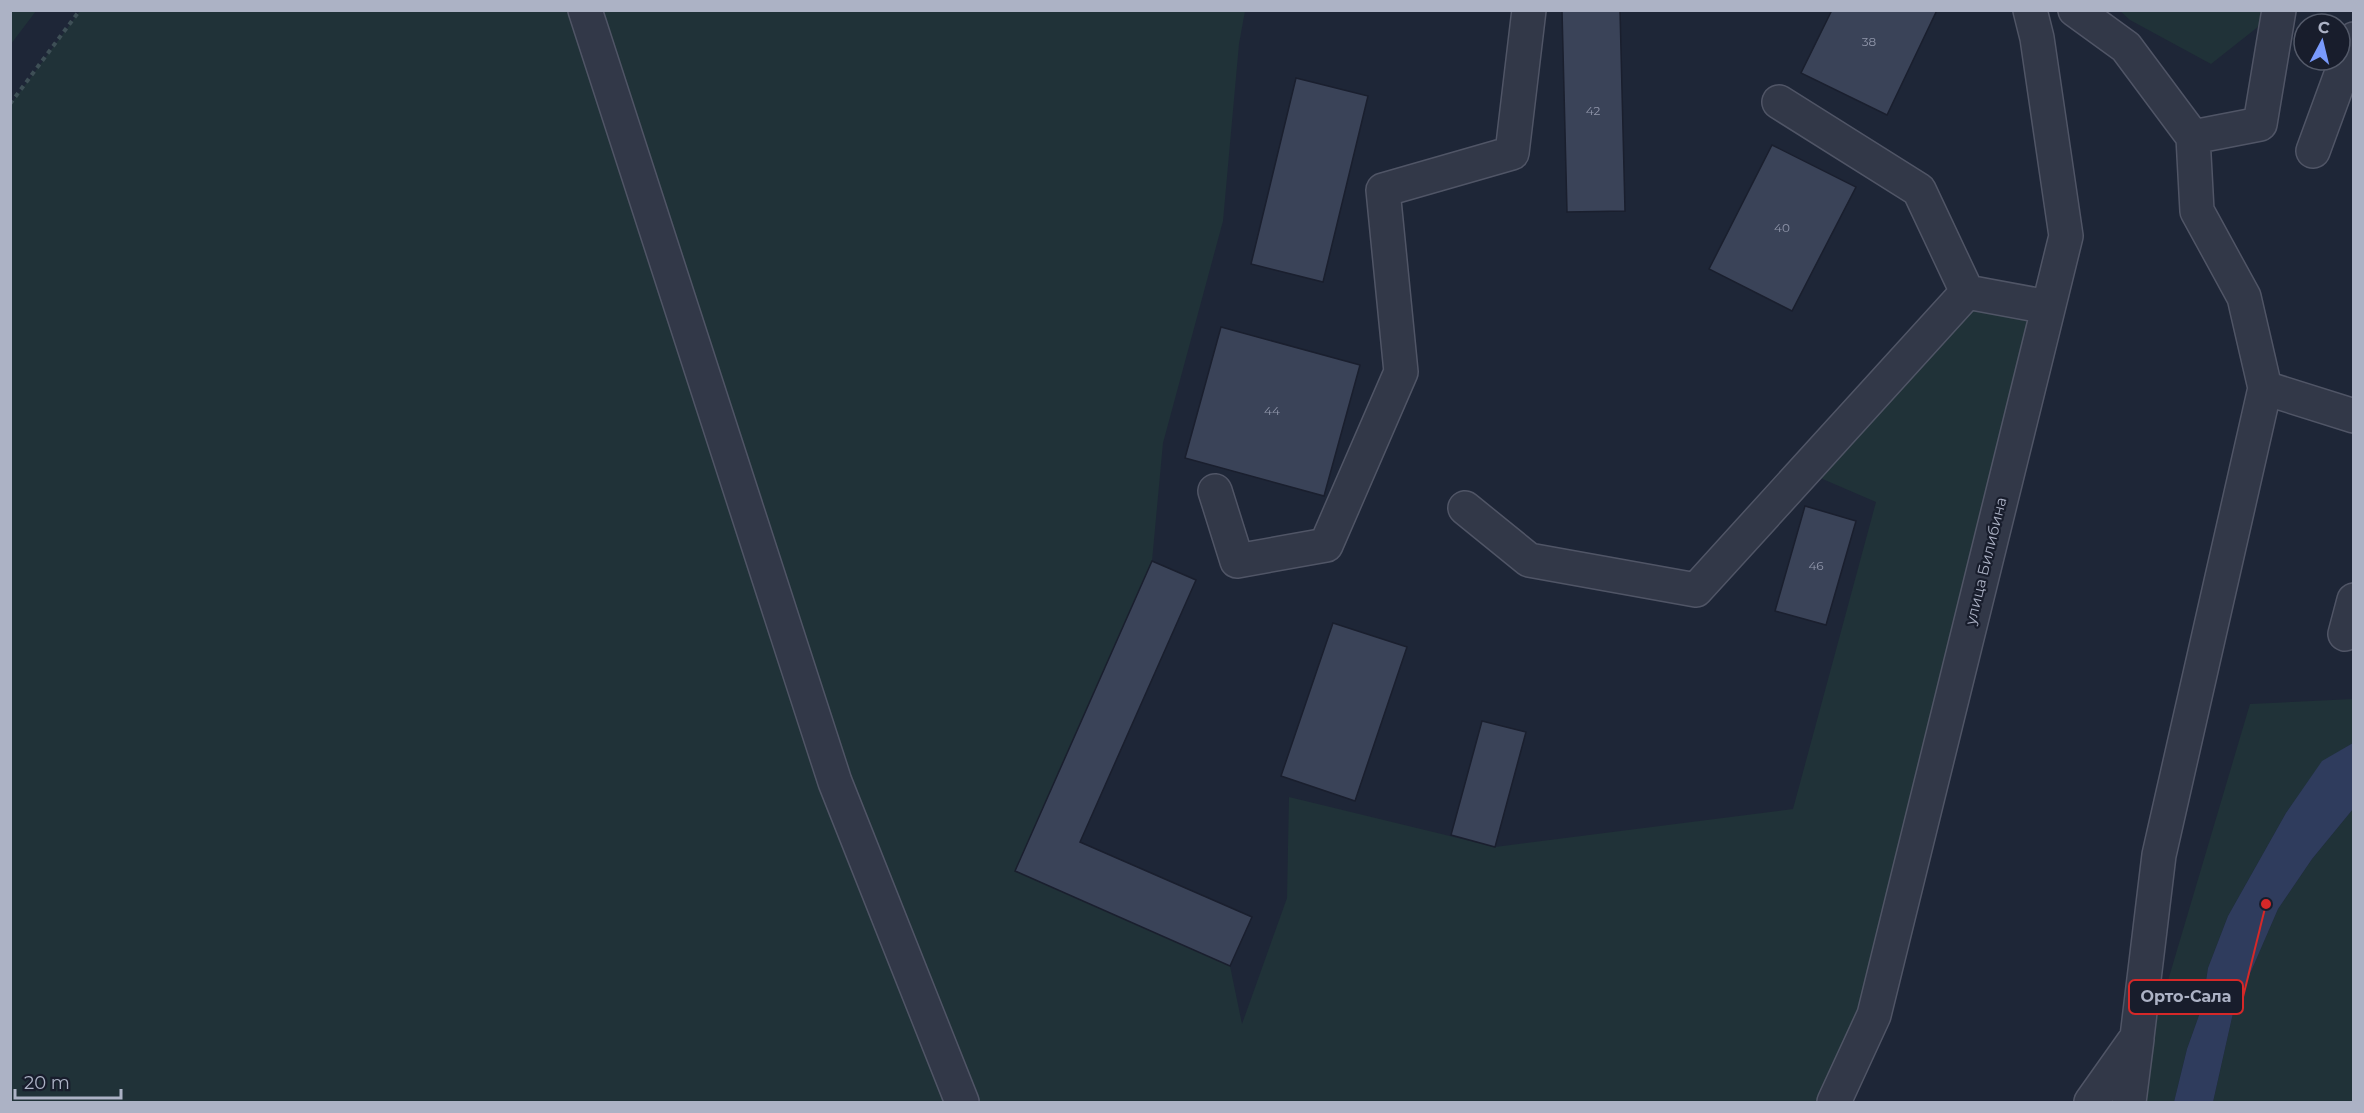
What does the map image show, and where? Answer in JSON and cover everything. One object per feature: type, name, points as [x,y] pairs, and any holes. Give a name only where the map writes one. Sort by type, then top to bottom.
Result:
[{"type":"street","points":[[585,10],[834,782],[962,1102]]},
{"type":"street","points":[[1215,491],[1237,561],[1326,545],[1401,372],[1383,190],[1512,153],[1529,10]]},
{"type":"street","name":"улица Билибина","points":[[1834,1102],[1874,1015],[2066,236],[2037,38],[2030,10]]},
{"type":"street","points":[[2075,10],[2126,47],[2193,137],[2197,211],[2244,297],[2265,388],[2159,855],[2129,1102]]},
{"type":"street","points":[[2193,137],[2260,124],[2278,10]]},
{"type":"street","points":[[2313,151],[2354,39]]},
{"type":"street","points":[[1779,102],[1919,190],[1967,292]]},
{"type":"street","points":[[1967,292],[2048,307]]},
{"type":"street","points":[[1465,508],[1528,560],[1696,590],[1967,292]]},
{"type":"street","points":[[2265,388],[2354,416]]},
{"type":"street","points":[[2345,634],[2354,600]]},
{"type":"street","points":[[2091,1102],[2137,1037]]},
{"type":"path","points":[[10,104],[80,10]]},
{"type":"shaded area","points":[[10,11],[36,11],[11,44]]},
{"type":"shaded area","points":[[80,11],[1245,11],[1239,44],[1223,221],[1163,443],[1152,561],[1015,871],[1230,966],[1242,1024],[1287,898],[1289,797],[1495,847],[1793,809],[1876,502],[1804,471],[1967,292],[2048,307],[1834,1102],[11,1102],[11,104]]},
{"type":"shaded area","points":[[2120,11],[2278,11],[2211,64],[2130,20]]},
{"type":"shaded area","points":[[2353,699],[2353,743],[2322,762],[2286,813],[2228,916],[2208,968],[2202,1007],[2187,1049],[2174,1102],[2132,1102],[2250,704]]},
{"type":"shaded area","points":[[2353,809],[2353,1102],[2213,1102],[2233,1013],[2278,909],[2312,859]]},
{"type":"water","points":[[2353,743],[2353,809],[2312,859],[2278,909],[2233,1013],[2213,1102],[2174,1102],[2187,1049],[2202,1007],[2208,968],[2228,916],[2286,813],[2322,761]]},
{"type":"building","points":[[1562,10],[1620,10],[1625,211],[1567,212]]},
{"type":"building","points":[[1832,10],[1937,10],[1887,115],[1801,73]]},
{"type":"building","points":[[1296,78],[1368,96],[1323,282],[1251,264]]},
{"type":"building","points":[[1772,145],[1856,187],[1792,311],[1709,269]]},
{"type":"building","points":[[1221,327],[1360,365],[1324,496],[1185,458]]},
{"type":"building","points":[[1805,506],[1856,521],[1826,625],[1775,611]]},
{"type":"building","points":[[1152,561],[1196,580],[1080,842],[1252,917],[1230,966],[1015,871]]},
{"type":"building","points":[[1333,623],[1407,647],[1355,801],[1281,776]]},
{"type":"building","points":[[1482,721],[1526,732],[1495,847],[1451,835]]},
{"type":"place","name":"Орто-Сала","points":[[2266,904]]}]
